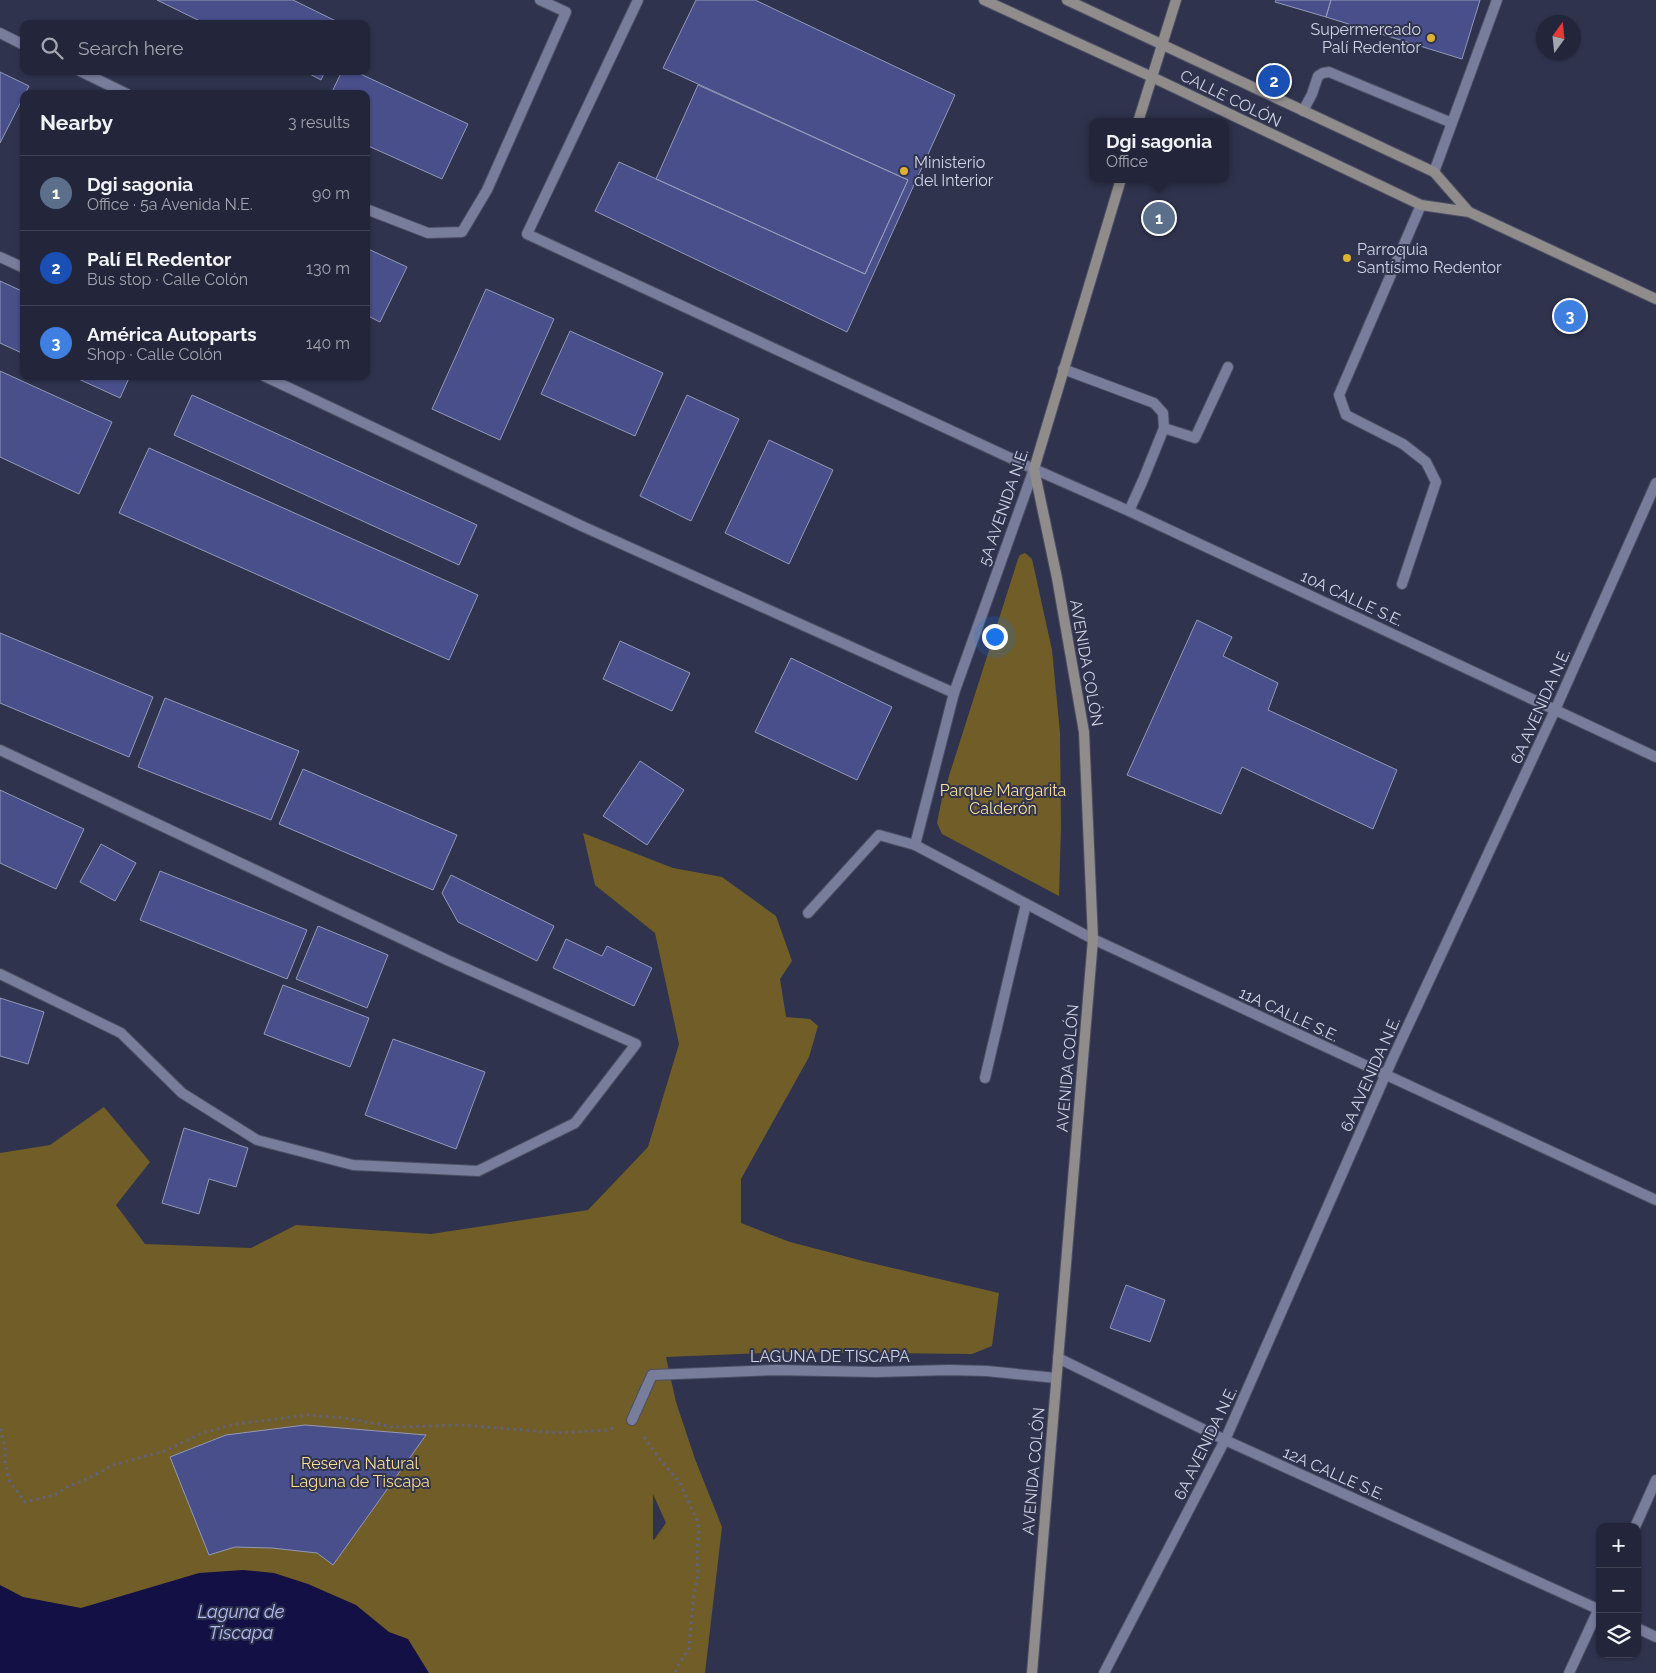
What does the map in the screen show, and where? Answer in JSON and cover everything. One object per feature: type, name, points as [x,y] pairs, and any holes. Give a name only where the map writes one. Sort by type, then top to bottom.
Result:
[{"type":"main road","name":"CALLE COLÓN","points":[[984,0],[1152,77],[1421,205],[1469,212],[1656,299]]},
{"type":"main road","name":"CALLE COLÓN","points":[[1067,0],[1434,172],[1469,212]]},
{"type":"main road","points":[[1139,118],[1176,0]]},
{"type":"main road","name":"5A AVENIDA N.E.","points":[[1034,469],[1120,183]]},
{"type":"main road","name":"AVENIDA COLÓN","points":[[1032,1673],[1093,939],[1084,732],[1057,578],[1034,469]]},
{"type":"street","points":[[370,211],[428,233],[462,232],[487,190],[566,12],[540,0]]},
{"type":"street","name":"10A CALLE S.E.","points":[[638,0],[527,234],[1034,469],[1129,511],[1656,757]]},
{"type":"street","points":[[1434,172],[1444,150],[1497,0]]},
{"type":"street","points":[[0,33],[20,43]]},
{"type":"street","points":[[1303,110],[1312,94],[1318,76],[1323,72],[1329,72],[1452,123]]},
{"type":"street","points":[[88,75],[119,90]]},
{"type":"street","points":[[1402,584],[1436,482],[1426,462],[1403,444],[1346,415],[1340,396],[1421,205]]},
{"type":"street","points":[[0,257],[20,266]]},
{"type":"street","points":[[1164,428],[1194,438],[1228,367]]},
{"type":"street","points":[[1063,369],[1154,403],[1163,413],[1164,428],[1144,480],[1129,511]]},
{"type":"street","points":[[272,380],[584,527],[954,693]]},
{"type":"street","name":"5A AVENIDA N.E.","points":[[915,845],[954,693],[1034,469]]},
{"type":"street","name":"6A AVENIDA N.E.","points":[[1104,1673],[1225,1440],[1385,1076],[1555,710],[1656,483]]},
{"type":"street","points":[[0,750],[438,956],[636,1044],[575,1123],[478,1171],[353,1165],[258,1140],[182,1093],[121,1033],[0,974]]},
{"type":"street","name":"11A CALLE S.E.","points":[[808,913],[878,835],[915,845],[1093,939],[1656,1200]]},
{"type":"street","points":[[985,1078],[1026,904]]},
{"type":"street","name":"12A CALLE S.E.","points":[[1058,1358],[1225,1440],[1596,1607]]},
{"type":"street","name":"LAGUNA DE TISCAPA","points":[[632,1420],[652,1375],[775,1370],[876,1372],[949,1370],[987,1371],[1056,1378]]},
{"type":"street","points":[[1637,1523],[1656,1480]]},
{"type":"street","points":[[1569,1673],[1597,1613]]},
{"type":"street","points":[[1641,1630],[1656,1637]]},
{"type":"path","points":[[0,1430],[5,1447],[5,1461],[9,1480],[25,1502],[55,1496],[68,1486],[87,1479],[112,1465],[165,1451],[202,1433],[236,1424],[308,1415],[345,1418],[393,1426],[462,1425],[558,1433],[607,1430],[632,1420],[658,1457],[680,1483],[697,1520],[699,1530],[698,1575],[692,1600],[689,1649],[675,1673]]},
{"type":"green space","name":"Parque Margarita Calderón","points":[[1025,553],[1032,559],[1052,650],[1060,733],[1061,827],[1059,896],[942,834],[937,823],[942,798],[1018,559],[1020,555]]},
{"type":"green space","name":"Reserva Natural Laguna de Tiscapa","points":[[583,833],[673,868],[722,877],[776,916],[792,961],[780,979],[786,1017],[810,1019],[818,1026],[809,1057],[741,1179],[741,1223],[790,1242],[999,1293],[992,1346],[972,1354],[791,1352],[666,1357],[676,1402],[695,1459],[722,1527],[705,1673],[0,1673],[0,1153],[50,1145],[104,1107],[150,1162],[116,1205],[145,1244],[251,1248],[296,1225],[431,1234],[588,1210],[648,1147],[679,1044],[655,933],[595,885]],"holes":[[[653,1494],[666,1523],[654,1540]]]},
{"type":"water","name":"Laguna de Tiscapa","points":[[243,1570],[274,1573],[308,1584],[356,1605],[389,1632],[408,1639],[429,1673],[0,1673],[0,1585],[23,1597],[81,1608],[199,1573]]},
{"type":"building","points":[[157,0],[293,0],[334,20],[198,20]]},
{"type":"building","name":"Ministerio del Interior","points":[[696,0],[755,0],[955,95],[847,332],[595,211],[619,162],[865,274],[908,180],[663,68]]},
{"type":"building","points":[[1276,0],[1331,0],[1326,17],[1275,2]]},
{"type":"building","name":"Supermercado Palí Redentor","points":[[1331,0],[1480,0],[1462,59],[1326,17]]},
{"type":"building","points":[[0,72],[29,86],[27,90],[20,90],[20,104],[0,143]]},
{"type":"building","points":[[312,75],[323,75],[321,80]]},
{"type":"building","points":[[340,75],[363,75],[468,124],[442,179],[370,147],[370,90],[333,90]]},
{"type":"building","name":"Ministerio del Interior","points":[[698,85],[908,180],[865,274],[656,179]]},
{"type":"building","points":[[370,250],[407,267],[380,322],[370,317]]},
{"type":"building","points":[[0,281],[20,290],[20,352],[0,343]]},
{"type":"building","points":[[486,289],[554,319],[500,440],[432,409]]},
{"type":"building","points":[[570,331],[663,373],[635,436],[541,394]]},
{"type":"building","points":[[0,371],[112,422],[79,494],[0,457]]},
{"type":"building","points":[[81,380],[128,380],[120,398]]},
{"type":"building","points":[[192,395],[477,525],[459,565],[174,435]]},
{"type":"building","points":[[687,395],[739,419],[691,521],[640,496]]},
{"type":"building","points":[[769,440],[833,470],[789,564],[725,533]]},
{"type":"building","points":[[149,448],[478,595],[449,660],[119,513]]},
{"type":"building","points":[[1197,620],[1232,637],[1223,656],[1278,683],[1268,710],[1397,770],[1373,829],[1242,767],[1221,814],[1127,775]]},
{"type":"building","points":[[0,633],[153,697],[129,757],[0,703]]},
{"type":"building","points":[[620,641],[690,673],[672,711],[603,679]]},
{"type":"building","points":[[791,658],[892,707],[857,780],[755,732]]},
{"type":"building","points":[[165,698],[299,751],[271,820],[138,767]]},
{"type":"building","points":[[640,761],[684,790],[647,845],[603,816]]},
{"type":"building","points":[[303,769],[457,835],[433,890],[279,824]]},
{"type":"building","points":[[0,790],[84,829],[56,889],[0,863]]},
{"type":"building","points":[[101,844],[136,863],[115,901],[80,882]]},
{"type":"building","points":[[160,871],[307,930],[287,979],[140,920]]},
{"type":"building","points":[[451,875],[554,926],[537,961],[458,922],[442,893]]},
{"type":"building","points":[[318,926],[388,955],[367,1008],[296,979]]},
{"type":"building","points":[[566,939],[602,956],[607,946],[652,968],[634,1006],[553,968]]},
{"type":"building","points":[[283,985],[369,1018],[350,1067],[264,1034]]},
{"type":"building","points":[[0,998],[44,1012],[28,1064],[0,1056]]},
{"type":"building","points":[[393,1039],[485,1072],[456,1149],[365,1115]]},
{"type":"building","points":[[184,1128],[248,1148],[236,1187],[209,1179],[199,1214],[162,1203]]},
{"type":"building","points":[[1126,1285],[1165,1300],[1150,1342],[1110,1328]]},
{"type":"building","points":[[305,1425],[426,1435],[333,1565],[317,1553],[272,1548],[235,1547],[209,1555],[170,1457],[226,1435]]},
{"type":"place","name":"Supermercado Palí Redentor","points":[[1431,38]]},
{"type":"place","name":"Palí El Redentor","points":[[1274,81]]},
{"type":"place","name":"Ministerio del Interior","points":[[904,171]]},
{"type":"place","name":"Dgi sagonia","points":[[1159,218]]},
{"type":"place","name":"Parroquia Santísimo Redentor","points":[[1347,258]]},
{"type":"place","name":"América Autoparts","points":[[1570,316]]}]
